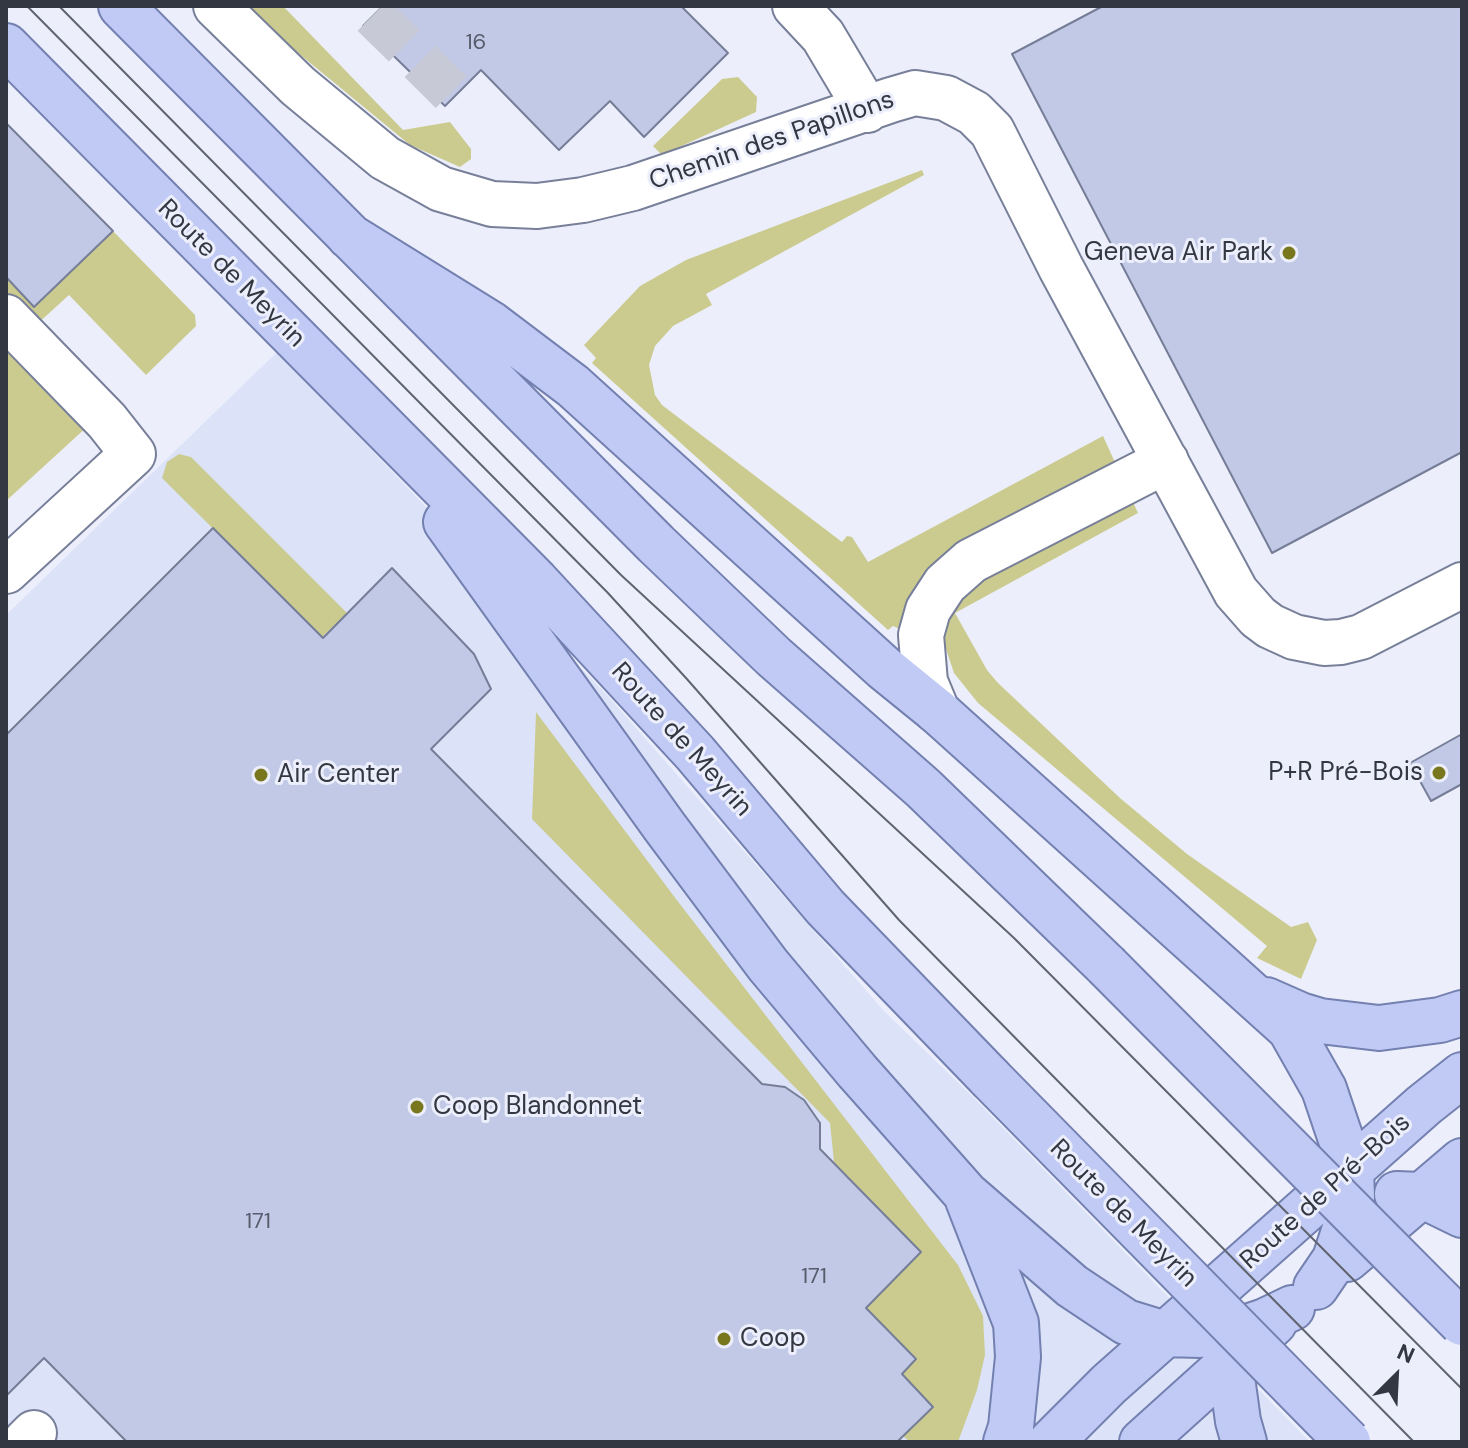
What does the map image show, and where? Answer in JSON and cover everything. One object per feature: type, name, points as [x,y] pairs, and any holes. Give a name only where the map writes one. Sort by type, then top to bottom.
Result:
[{"type":"main road","points":[[121,6],[533,423],[774,657],[923,788],[1106,965],[1462,1323]]},
{"type":"main road","name":"Route de Meyrin","points":[[6,46],[536,581],[695,753],[825,907],[1348,1442]]},
{"type":"main road","points":[[349,236],[491,324],[573,386],[1290,1029],[1324,1089],[1352,1183],[1346,1225],[1335,1259],[1304,1297]]},
{"type":"main road","points":[[348,392],[472,556],[664,826],[768,965],[966,1194],[1097,1305],[1126,1322],[1165,1334],[1200,1335],[1232,1347]]},
{"type":"main road","points":[[1254,995],[1320,1021],[1379,1028],[1440,1020],[1462,1013]]},
{"type":"main road","name":"Route de Pré-Bois","points":[[1051,1442],[1109,1384],[1282,1231],[1352,1183],[1462,1075]]},
{"type":"main road","points":[[1142,1442],[1232,1347],[1265,1321],[1304,1297],[1462,1161]]},
{"type":"main road","points":[[1352,1183],[1386,1194],[1421,1195],[1462,1215]]},
{"type":"main road","points":[[966,1194],[1016,1323],[1018,1357],[1011,1427],[1006,1442]]},
{"type":"main road","points":[[1244,1442],[1238,1421],[1232,1347],[1242,1291],[1255,1263],[1282,1231]]},
{"type":"street","name":"Chemin des Papillons","points":[[216,6],[298,86],[385,158],[441,189],[492,204],[537,206],[583,200],[633,188],[915,93],[946,98],[974,113],[992,131],[1061,268],[1236,592],[1258,617],[1280,632],[1324,643],[1361,637],[1462,585]]},
{"type":"street","points":[[795,6],[823,36],[867,110]]},
{"type":"street","points":[[6,317],[107,421],[133,454],[6,571]]},
{"type":"street","points":[[937,711],[925,682],[921,635],[928,610],[945,584],[971,561],[1166,461]]},
{"type":"shaded area","points":[[277,352],[608,696],[885,1012],[972,1096],[1310,1442],[6,1442],[6,615]]},
{"type":"green space","points":[[248,6],[283,6],[403,130],[450,122],[471,149],[471,159],[460,167],[410,145],[258,20]]},
{"type":"green space","points":[[738,77],[757,97],[756,112],[662,155],[653,146],[722,79]]},
{"type":"green space","points":[[922,170],[924,175],[706,294],[712,305],[673,326],[655,346],[649,365],[655,395],[662,405],[842,542],[847,536],[852,537],[868,562],[1103,436],[1138,513],[955,613],[987,670],[998,683],[1120,798],[1187,854],[1291,927],[1308,922],[1317,940],[1301,979],[1257,958],[1267,946],[978,703],[954,673],[946,649],[893,626],[888,630],[592,363],[596,358],[584,345],[640,286],[686,260]]},
{"type":"green space","points":[[113,231],[195,315],[196,326],[146,375],[69,295],[35,326],[6,296],[6,278],[35,306]]},
{"type":"green space","points":[[6,340],[89,425],[6,501]]},
{"type":"green space","points":[[179,454],[191,457],[347,613],[322,637],[162,478],[167,462]]},
{"type":"green space","points":[[536,712],[958,1265],[983,1316],[985,1355],[977,1390],[958,1442],[910,1442],[903,1436],[933,1407],[902,1374],[916,1359],[845,1287],[900,1230],[834,1162],[830,1123],[532,819]]},
{"type":"building","points":[[383,6],[681,6],[728,53],[644,137],[610,101],[559,150],[481,70],[445,106],[363,26]]},
{"type":"building","name":"Geneva Air Park","points":[[1103,6],[1462,6],[1462,452],[1272,553],[1012,54]]},
{"type":"building","points":[[6,123],[113,231],[34,307],[6,277]]},
{"type":"building","name":"Coop Blandonnet","points":[[213,528],[323,638],[392,568],[474,654],[491,689],[431,749],[762,1084],[785,1087],[804,1100],[820,1123],[820,1149],[921,1252],[866,1308],[916,1359],[902,1374],[933,1407],[897,1442],[127,1442],[44,1358],[6,1396],[6,735]]},
{"type":"building","name":"P+R Pré-Bois","points":[[1462,734],[1462,784],[1431,801],[1410,763]]},
{"type":"tunnel","points":[[373,15],[455,96]]},
{"type":"tram line","points":[[27,6],[607,592],[899,920],[1414,1442]]},
{"type":"tram line","points":[[59,6],[621,575],[1014,938],[1462,1389]]},
{"type":"place","name":"Geneva Air Park","points":[[1289,253]]},
{"type":"place","name":"P+R Pré-Bois","points":[[1439,773]]},
{"type":"place","name":"Air Center","points":[[261,775]]},
{"type":"place","name":"Coop Blandonnet","points":[[417,1107]]},
{"type":"place","name":"Coop","points":[[724,1339]]}]
